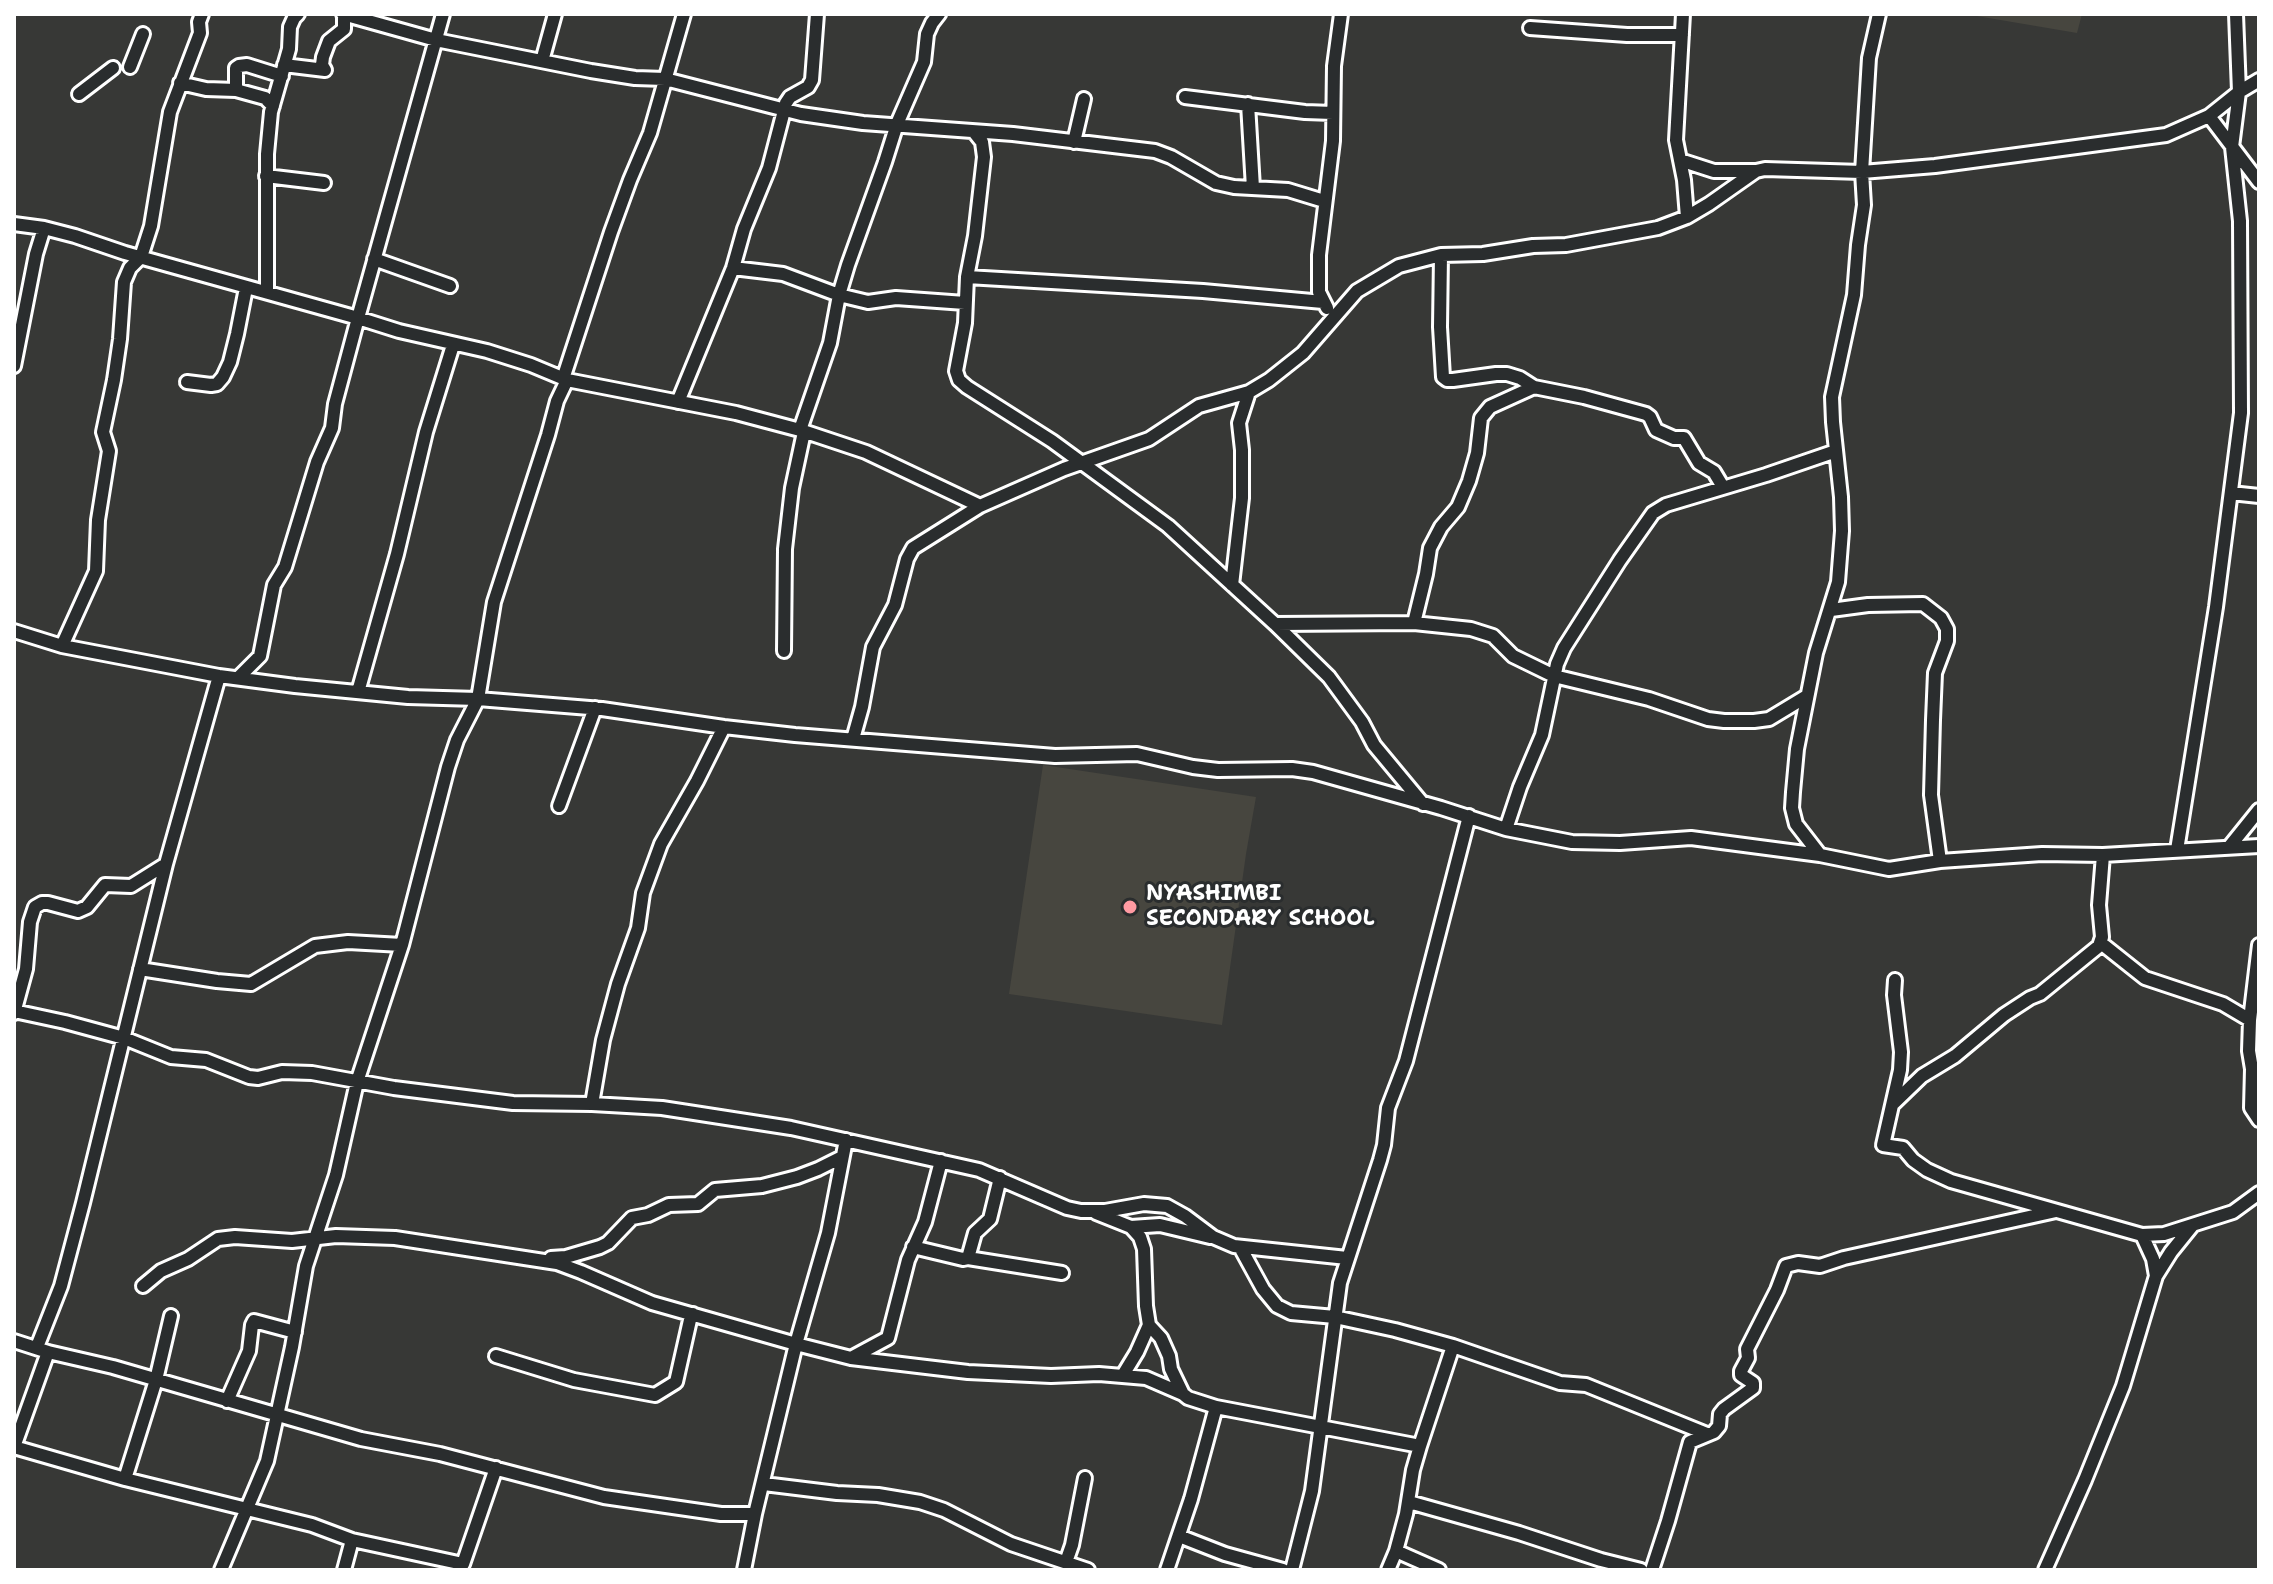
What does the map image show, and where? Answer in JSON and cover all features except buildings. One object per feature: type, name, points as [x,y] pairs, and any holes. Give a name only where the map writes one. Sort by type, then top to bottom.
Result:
[{"type":"street","points":[[62,646],[96,571],[98,520],[109,451],[103,432],[116,366],[124,282],[130,268],[141,257],[151,226],[170,112],[200,33],[202,14]]},
{"type":"street","points":[[267,292],[267,154],[273,106],[289,49],[290,27],[298,14]]},
{"type":"street","points":[[236,90],[236,68],[239,66],[283,71],[325,70],[323,57],[329,41],[344,29],[343,14],[436,40],[635,78],[665,79],[785,110],[863,123],[1013,134],[1155,151],[1216,183],[1288,190],[1324,201]]},
{"type":"street","points":[[238,678],[256,662],[262,650],[274,585],[288,558],[317,462],[332,428],[335,404],[358,318],[443,14]]},
{"type":"street","points":[[542,61],[555,14]]},
{"type":"street","points":[[221,1570],[263,1474],[295,1332],[306,1266],[336,1175],[357,1082],[402,945],[448,767],[457,740],[478,699],[494,602],[611,232],[650,133],[684,14]]},
{"type":"street","points":[[678,402],[733,268],[744,229],[773,157],[790,97],[808,87],[812,80],[817,14]]},
{"type":"street","points":[[784,651],[785,549],[802,431],[830,343],[839,295],[897,124],[924,62],[927,34],[939,14]]},
{"type":"street","points":[[1332,317],[1319,292],[1318,274],[1333,141],[1334,66],[1341,14]]},
{"type":"street","points":[[1683,14],[1676,140],[1687,217]]},
{"type":"street","points":[[1820,855],[1796,824],[1792,808],[1797,749],[1807,696],[1824,622],[1831,610],[1838,582],[1841,497],[1832,397],[1854,295],[1864,205],[1862,172],[1869,58],[1879,14]]},
{"type":"street","points":[[2177,850],[2216,607],[2241,413],[2240,221],[2232,147],[2239,92],[2236,14]]},
{"type":"street","points":[[1530,28],[1627,35],[1682,35]]},
{"type":"street","points":[[130,67],[143,34]]},
{"type":"street","points":[[79,94],[113,68]]},
{"type":"street","points":[[1680,160],[1714,171],[1862,172],[1935,166],[2139,140],[2166,135],[2209,116],[2259,80]]},
{"type":"street","points":[[180,83],[206,89],[236,90],[265,98],[273,106]]},
{"type":"street","points":[[1185,97],[1333,113]]},
{"type":"street","points":[[1074,142],[1084,99]]},
{"type":"street","points":[[1248,104],[1253,188]]},
{"type":"street","points":[[2209,116],[2259,182]]},
{"type":"street","points":[[974,132],[982,142],[984,157],[967,277],[965,323],[956,371],[959,380],[1082,462],[1168,526],[1329,677],[1362,722],[1374,745],[1423,804]]},
{"type":"street","points":[[853,739],[873,647],[895,605],[910,552],[920,542],[980,506],[1082,462],[1149,439],[1199,406],[1249,392],[1303,353],[1357,291],[1399,266],[1441,255],[1566,245],[1658,228],[1687,217],[1756,171]]},
{"type":"street","points":[[266,176],[324,183]]},
{"type":"street","points":[[14,224],[44,228],[399,331],[487,351],[565,380],[736,413],[802,431],[866,452],[980,506]]},
{"type":"street","points":[[14,366],[44,228]]},
{"type":"street","points":[[1441,255],[1443,377],[1453,380],[1507,374],[1534,387],[1646,414],[1656,430],[1674,438],[1684,438],[1699,463],[1714,472],[1723,487]]},
{"type":"street","points":[[374,259],[450,286]]},
{"type":"street","points":[[733,268],[783,274],[839,295],[868,302],[896,298],[965,303]]},
{"type":"street","points":[[967,277],[1190,290],[1323,302]]},
{"type":"street","points":[[187,382],[211,385],[217,384],[223,377],[230,362],[246,288]]},
{"type":"street","points":[[358,692],[397,554],[426,432],[453,345]]},
{"type":"street","points":[[1414,623],[1430,548],[1441,527],[1458,507],[1469,481],[1477,453],[1481,418],[1490,407],[1534,387]]},
{"type":"street","points":[[1232,585],[1242,498],[1239,423],[1249,392]]},
{"type":"street","points":[[1506,829],[1542,735],[1554,676],[1564,648],[1653,513],[1666,505],[1836,451]]},
{"type":"street","points":[[2231,493],[2259,496]]},
{"type":"street","points":[[1831,610],[1868,605],[1923,604],[1941,618],[1947,629],[1945,651],[1935,673],[1933,720],[1931,795],[1940,861]]},
{"type":"street","points":[[1275,624],[1414,623],[1471,629],[1496,638],[1513,656],[1554,676],[1649,699],[1708,719],[1769,719],[1807,696]]},
{"type":"street","points":[[14,631],[62,646],[219,676],[358,692],[595,708],[724,727],[1055,756],[1137,754],[1218,770],[1292,769],[1313,772],[1506,829],[1583,843],[1691,838],[1820,855],[1889,869],[1940,861],[2042,854],[2103,855],[2259,846]]},
{"type":"street","points":[[219,676],[166,864],[61,1286],[14,1447],[462,1567],[496,1468]]},
{"type":"street","points":[[559,806],[595,708]]},
{"type":"street","points":[[592,1104],[603,1040],[638,928],[643,893],[661,844],[724,727]]},
{"type":"street","points":[[2230,846],[2259,810]]},
{"type":"street","points":[[1292,1570],[1312,1491],[1340,1283],[1380,1160],[1388,1108],[1406,1061],[1469,816]]},
{"type":"street","points":[[1892,1106],[1922,1076],[1955,1056],[2004,1015],[2040,994],[2101,943],[2099,905],[2103,855]]},
{"type":"street","points":[[166,864],[127,887],[105,885],[87,907],[78,911],[48,903],[35,907],[30,922],[26,969],[14,1011],[124,1038],[171,1057],[206,1060],[249,1077],[312,1073],[529,1105],[592,1104],[675,1110],[791,1128],[979,1170],[1067,1208],[1105,1211],[1144,1204],[1167,1206],[1222,1243],[1347,1258]]},
{"type":"street","points":[[140,969],[251,984],[315,946],[348,942],[402,945]]},
{"type":"street","points":[[2101,943],[2145,978],[2223,1004],[2250,1020]]},
{"type":"street","points":[[2259,945],[2250,1020],[2251,1108],[2259,1120]]},
{"type":"street","points":[[1895,980],[1900,1070],[1883,1145],[1903,1148],[1927,1170],[1951,1181],[2142,1235],[2164,1234],[2233,1212],[2259,1193]]},
{"type":"street","points":[[744,1570],[796,1344],[828,1233],[846,1140]]},
{"type":"street","points":[[536,1259],[566,1257],[600,1247],[608,1243],[632,1218],[648,1215],[669,1205],[698,1204],[715,1190],[762,1186],[797,1177],[842,1157]]},
{"type":"street","points":[[851,1358],[888,1338],[913,1247],[928,1214],[941,1161]]},
{"type":"street","points":[[968,1258],[975,1233],[990,1219],[1000,1178]]},
{"type":"street","points":[[1089,1211],[1131,1227],[1160,1225],[1213,1237]]},
{"type":"street","points":[[1652,1570],[1688,1445],[1693,1439],[1714,1432],[1724,1409],[1753,1388],[1753,1383],[1741,1375],[1741,1371],[1748,1358],[1747,1349],[1786,1266],[1798,1263],[1820,1266],[2056,1211]]},
{"type":"street","points":[[2045,1570],[2123,1386],[2156,1276],[2192,1226]]},
{"type":"street","points":[[1131,1227],[1140,1237],[1144,1249],[1149,1325],[1161,1338],[1183,1394]]},
{"type":"street","points":[[2142,1235],[2153,1259],[2156,1276]]},
{"type":"street","points":[[143,1286],[161,1271],[188,1259],[218,1239],[235,1237],[292,1241],[336,1236],[395,1238],[557,1263],[652,1303],[851,1358],[968,1372],[1146,1378],[1188,1398],[1216,1407],[1420,1446]]},
{"type":"street","points":[[913,1247],[963,1259],[1062,1273]]},
{"type":"street","points":[[1240,1247],[1263,1289],[1277,1306],[1291,1313],[1335,1317],[1453,1346],[1560,1383],[1586,1385],[1707,1434]]},
{"type":"street","points":[[496,1356],[574,1380],[655,1395],[676,1382],[693,1314]]},
{"type":"street","points":[[125,1479],[156,1380],[171,1316]]},
{"type":"street","points":[[227,1401],[249,1351],[254,1321],[295,1332]]},
{"type":"street","points":[[1123,1375],[1149,1325]]},
{"type":"street","points":[[14,1341],[361,1439],[440,1454],[604,1497],[721,1514],[755,1514]]},
{"type":"street","points":[[1388,1570],[1409,1502],[1413,1470],[1453,1346]]},
{"type":"street","points":[[1167,1570],[1216,1407]]},
{"type":"street","points":[[1063,1565],[1072,1545],[1085,1478]]},
{"type":"street","points":[[764,1484],[920,1502],[944,1510],[1011,1544],[1063,1565],[1088,1570]]},
{"type":"street","points":[[1409,1502],[1641,1570]]},
{"type":"street","points":[[1179,1536],[1225,1554],[1283,1570]]},
{"type":"street","points":[[344,1570],[352,1540]]},
{"type":"street","points":[[1396,1551],[1439,1570]]},
{"type":"shaded area","points":[[1965,14],[2082,14],[2077,33]]},
{"type":"shaded area","name":"NYASHIMBI SECONDARY SCHOOL","points":[[1043,765],[1256,797],[1222,1025],[1009,994]]},
{"type":"place","name":"NYASHIMBI SECONDARY SCHOOL","points":[[1130,907]]}]
